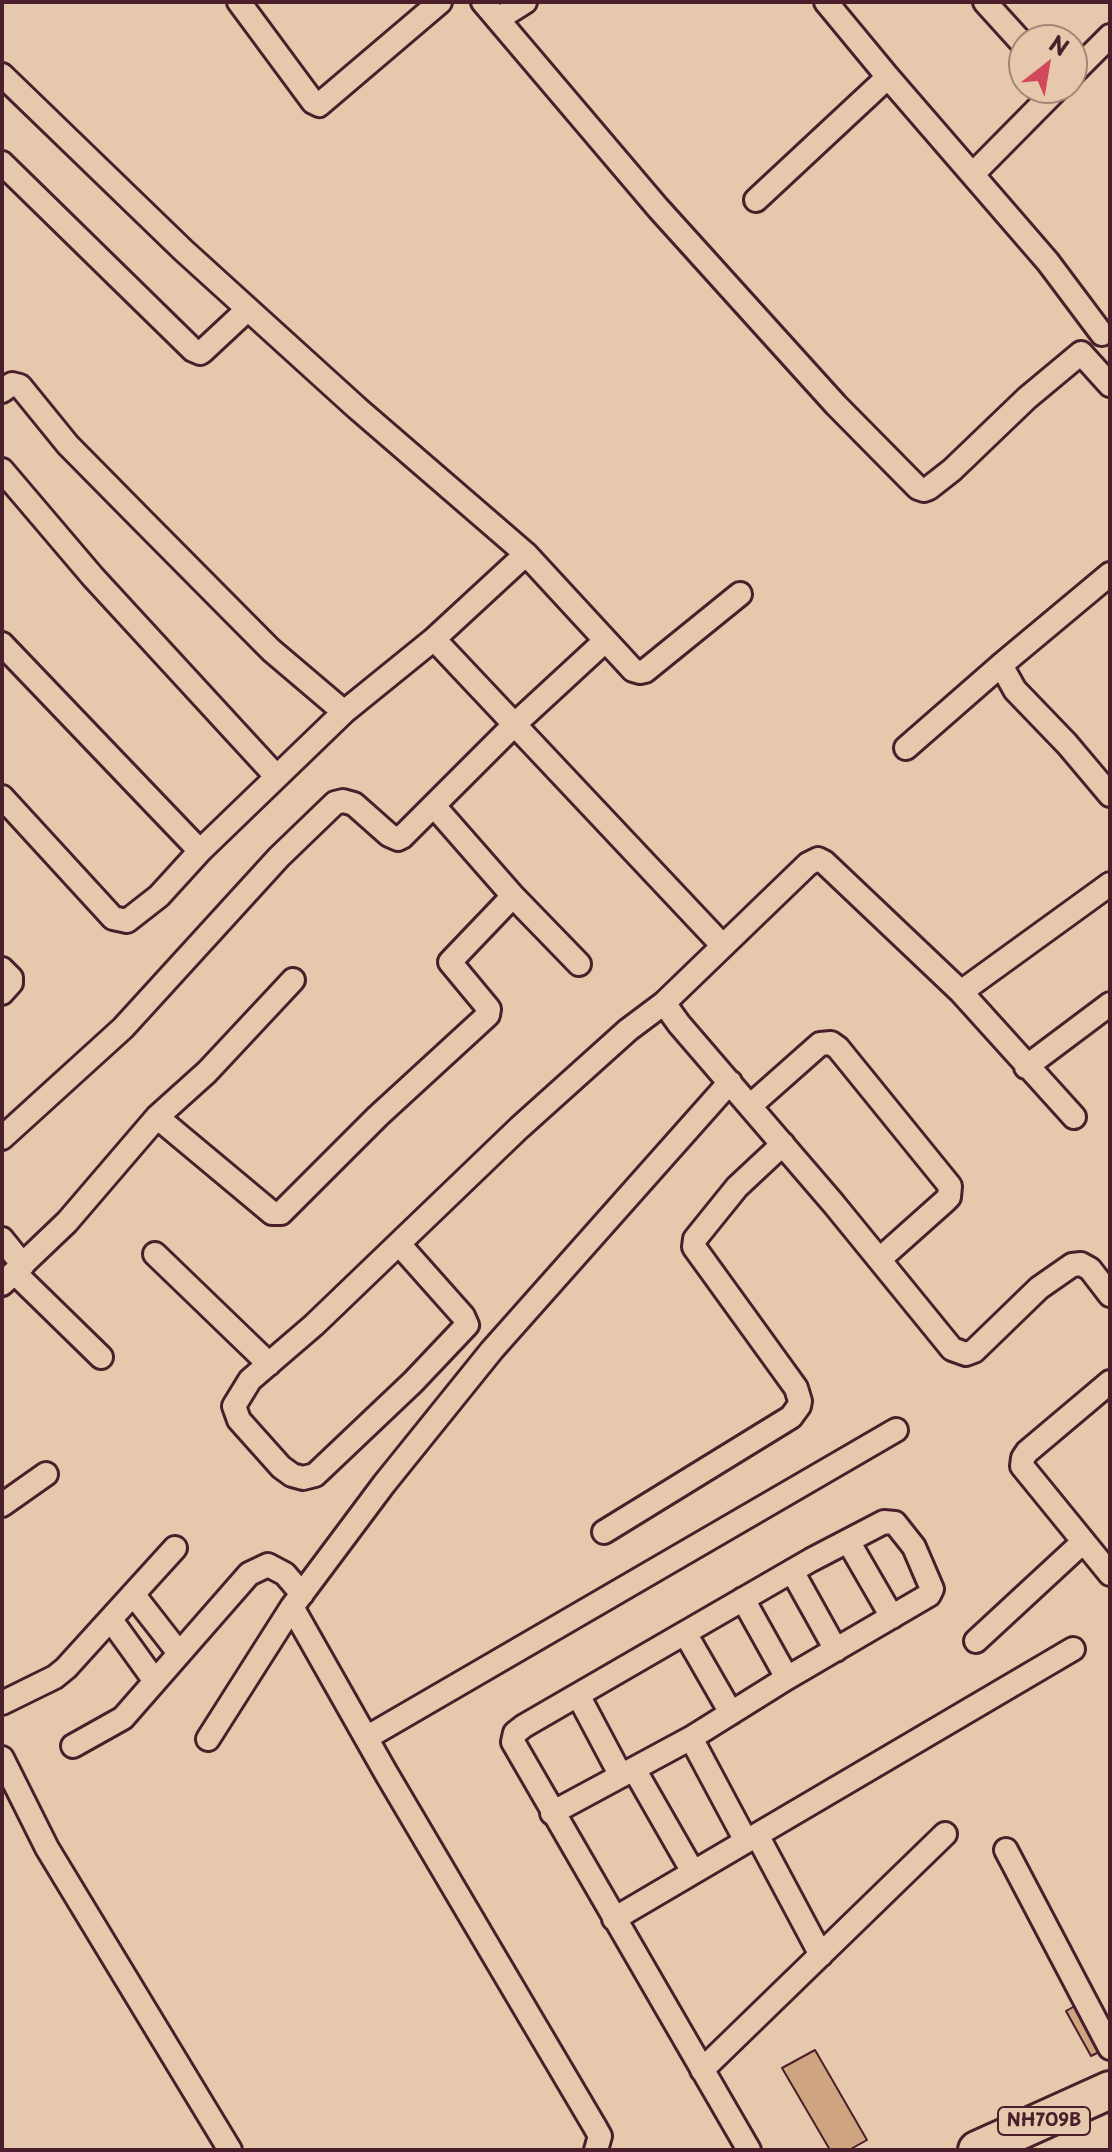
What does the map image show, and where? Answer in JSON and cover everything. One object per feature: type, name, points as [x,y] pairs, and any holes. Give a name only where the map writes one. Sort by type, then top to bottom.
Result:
[{"type":"highway","name":"NH709B","points":[[977,2150],[1110,2090]]},
{"type":"highway","name":"NH709B","points":[[1025,2150],[1110,2113]]},
{"type":"street","points":[[239,2],[313,102],[319,105],[440,2]]},
{"type":"street","points":[[525,2],[490,10],[658,208],[836,405],[918,488],[926,490],[1106,331],[826,2]]},
{"type":"street","points":[[985,2],[1008,27]]},
{"type":"street","points":[[1088,58],[1110,36]]},
{"type":"street","points":[[2,75],[183,250],[526,554],[633,670],[643,672],[740,594]]},
{"type":"street","points":[[756,200],[888,77]]},
{"type":"street","points":[[973,174],[1042,104]]},
{"type":"street","points":[[2,163],[193,350],[203,351],[248,309]]},
{"type":"street","points":[[1081,353],[1110,385]]},
{"type":"street","points":[[2,391],[12,384],[20,386],[68,445],[271,650],[344,712]]},
{"type":"street","points":[[2,470],[93,577],[276,776]]},
{"type":"street","points":[[2,797],[116,921],[127,921],[159,896],[200,851],[344,712],[434,639],[526,554]]},
{"type":"street","points":[[906,748],[1110,574]]},
{"type":"street","points":[[434,639],[723,946]]},
{"type":"street","points":[[2,1138],[123,1028],[279,857],[335,803],[343,801],[354,804],[389,835],[398,839],[405,836],[514,725],[605,641]]},
{"type":"street","points":[[2,644],[200,851]]},
{"type":"street","points":[[1001,665],[1015,690],[1110,795]]},
{"type":"street","points":[[435,807],[513,896],[579,964]]},
{"type":"street","points":[[399,1244],[463,1316],[467,1325],[423,1372],[315,1475],[303,1478],[281,1467],[239,1420],[234,1406],[250,1380],[399,1244],[519,1128],[628,1030],[664,1003],[808,864],[818,859],[961,992],[1074,1117]]},
{"type":"street","points":[[961,992],[1110,884]]},
{"type":"street","points":[[157,1117],[272,1213],[281,1213],[378,1116],[488,1015],[489,1009],[450,962],[513,896]]},
{"type":"street","points":[[2,969],[11,978],[11,983],[2,993]]},
{"type":"street","points":[[13,1274],[67,1222],[157,1117],[207,1072],[293,980]]},
{"type":"street","points":[[664,1003],[952,1349],[961,1354],[974,1351],[1039,1288],[1072,1265],[1081,1264],[1090,1269],[1110,1295]]},
{"type":"street","points":[[1026,1067],[1110,1004]]},
{"type":"street","points":[[750,1106],[820,1044],[831,1043],[838,1048],[950,1186],[949,1197],[880,1259]]},
{"type":"street","points":[[208,1739],[297,1601],[384,1484],[492,1350],[730,1082]]},
{"type":"street","points":[[604,1532],[791,1417],[799,1406],[796,1388],[694,1247],[695,1239],[737,1187],[783,1144]]},
{"type":"street","points":[[2,1239],[13,1274],[101,1357]]},
{"type":"street","points":[[155,1254],[269,1364]]},
{"type":"street","points":[[1110,1382],[1023,1458],[1023,1471],[1110,1574]]},
{"type":"street","points":[[366,1738],[896,1430]]},
{"type":"street","points":[[2,1505],[46,1474]]},
{"type":"street","points":[[552,1813],[691,1738],[931,1591],[914,1547],[899,1526],[884,1522],[792,1571],[515,1733],[513,1742],[552,1813],[749,2150]]},
{"type":"street","points":[[848,1541],[892,1617]]},
{"type":"street","points":[[976,1641],[1083,1542]]},
{"type":"street","points":[[2,1703],[55,1677],[75,1660],[175,1548]]},
{"type":"street","points":[[73,1746],[123,1718],[249,1574],[268,1565],[285,1574],[366,1738],[600,2136],[596,2150]]},
{"type":"street","points":[[792,1571],[836,1650]]},
{"type":"street","points":[[133,1594],[179,1653]]},
{"type":"street","points":[[743,1599],[787,1678]]},
{"type":"street","points":[[111,1620],[155,1681]]},
{"type":"street","points":[[685,1633],[731,1713]]},
{"type":"street","points":[[614,1919],[1073,1649]]},
{"type":"street","points":[[578,1695],[693,1872]]},
{"type":"street","points":[[691,1738],[821,1955]]},
{"type":"street","points":[[2,1758],[47,1848],[230,2150]]},
{"type":"street","points":[[702,2070],[945,1834]]},
{"type":"street","points":[[1006,1850],[1110,2048]]},
{"type":"building","points":[[1082,2002],[1107,2048],[1091,2056],[1066,2011]]},
{"type":"building","points":[[815,2050],[867,2140],[849,2150],[830,2150],[782,2068]]}]
